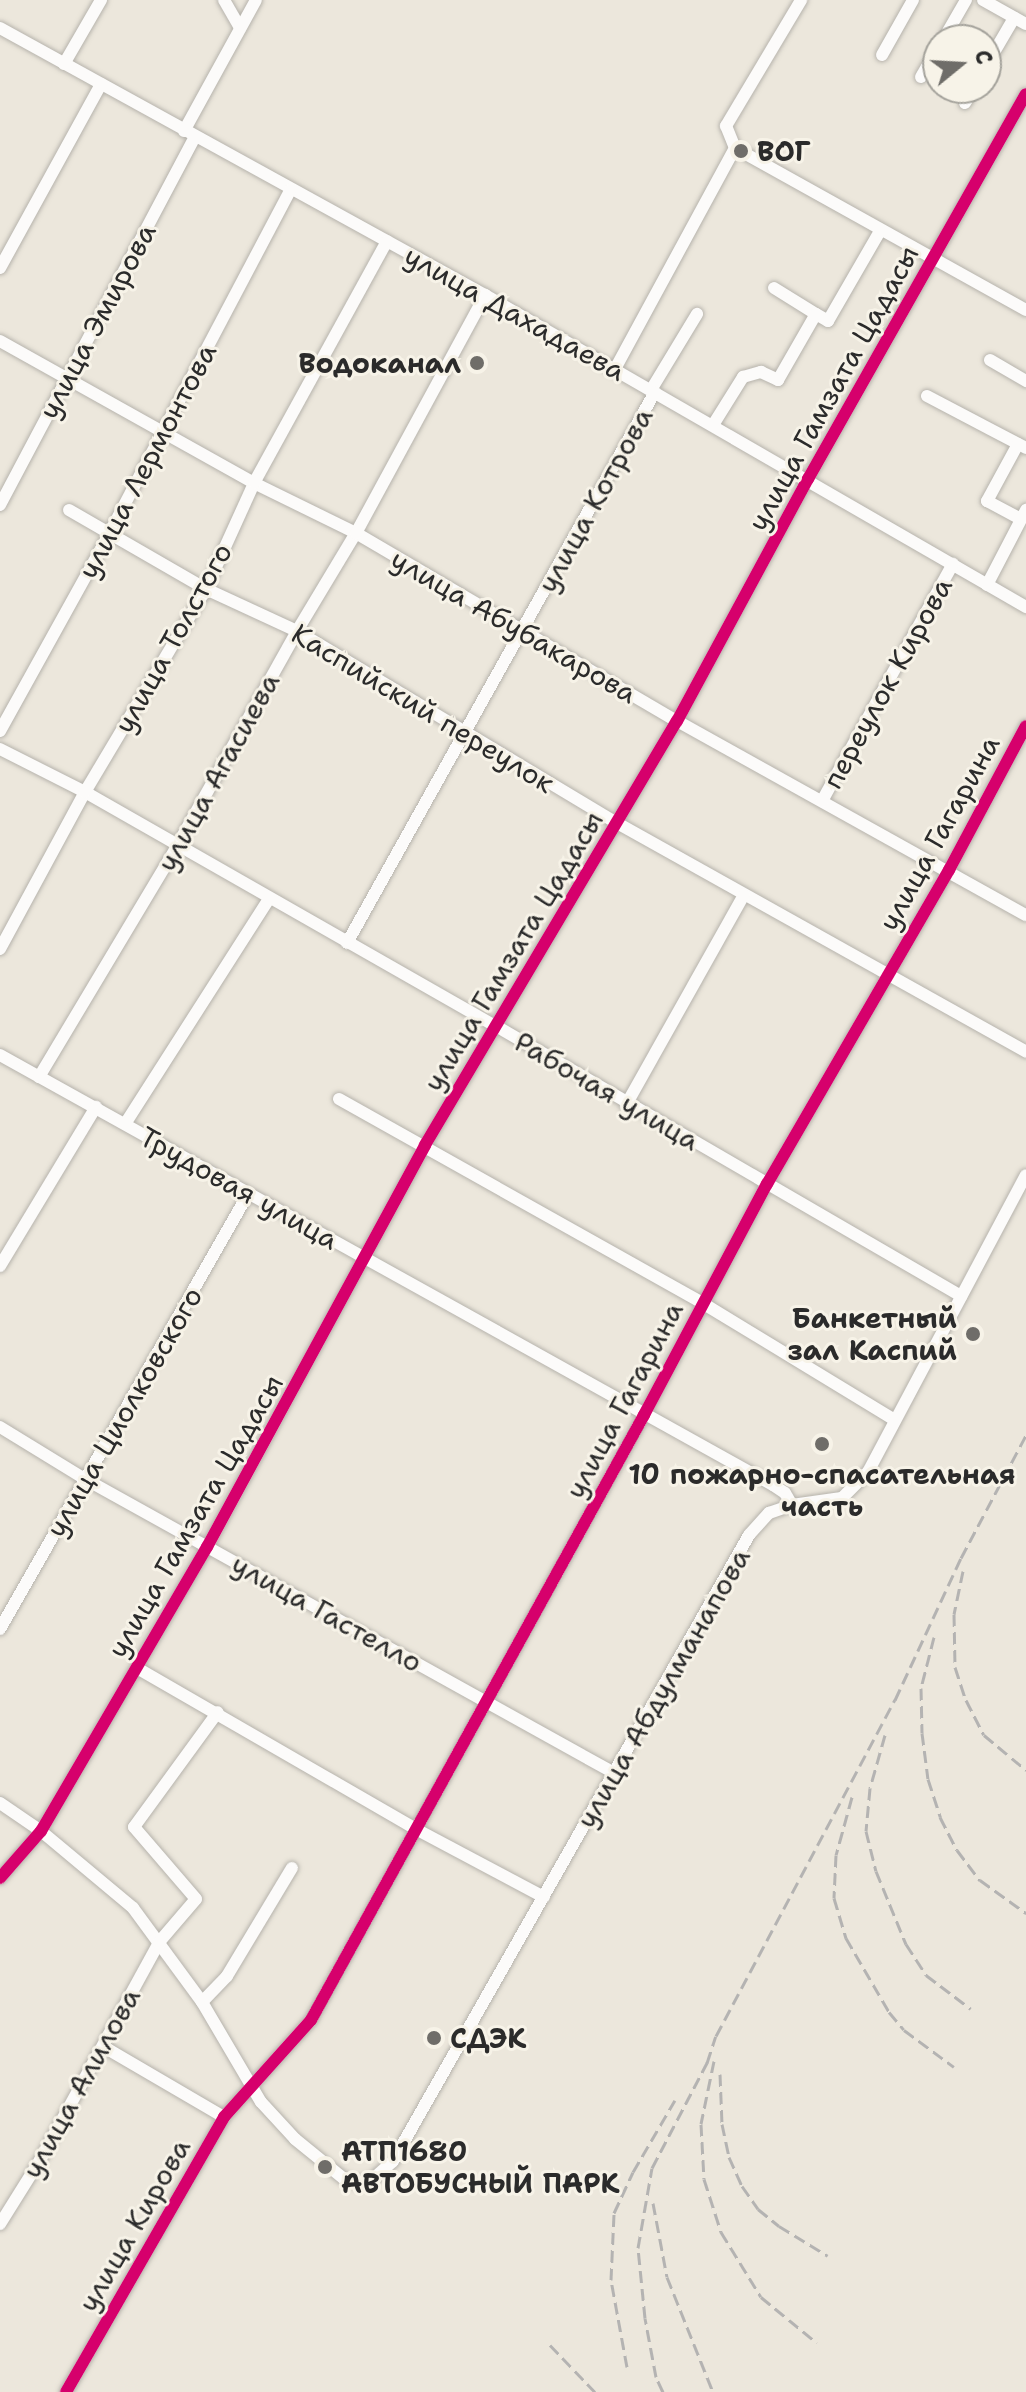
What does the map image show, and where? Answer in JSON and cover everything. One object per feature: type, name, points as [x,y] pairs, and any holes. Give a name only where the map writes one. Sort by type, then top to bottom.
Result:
[{"type":"street","points":[[64,64],[101,0]]},
{"type":"street","points":[[224,0],[240,28]]},
{"type":"street","name":"улица Эмирова","points":[[0,505],[68,377],[256,0]]},
{"type":"street","points":[[801,0],[726,126],[735,148],[1026,310]]},
{"type":"street","points":[[882,55],[913,0]]},
{"type":"street","points":[[952,24],[966,0]]},
{"type":"street","points":[[983,0],[1026,24]]},
{"type":"street","points":[[1002,39],[1014,18]]},
{"type":"street","name":"улица Дахадаева","points":[[0,28],[485,295],[1026,607]]},
{"type":"street","points":[[0,268],[101,84]]},
{"type":"street","name":"улица Гамзата Цадасы","points":[[0,1878],[41,1831],[207,1547],[289,1402],[362,1257],[425,1145],[677,721],[808,479],[1026,94]]},
{"type":"street","points":[[615,369],[735,148]]},
{"type":"street","name":"улица Лермонтова","points":[[0,731],[109,534],[291,189]]},
{"type":"street","points":[[774,288],[828,321],[880,231]]},
{"type":"street","name":"улица Толстого","points":[[0,949],[85,792],[206,589],[254,483],[387,241]]},
{"type":"street","name":"улица Агасиева","points":[[39,1077],[177,846],[297,631],[356,533],[485,295]]},
{"type":"street","name":"улица Котрова","points":[[347,943],[467,733],[697,314]]},
{"type":"street","points":[[713,425],[743,377],[761,372],[778,380],[816,314]]},
{"type":"street","name":"улица Абубакарова","points":[[0,341],[254,483],[356,533],[677,721],[1026,915]]},
{"type":"street","points":[[990,360],[1026,381]]},
{"type":"street","points":[[927,396],[1022,446],[987,501],[1024,515],[987,585]]},
{"type":"street","name":"Каспийский переулок","points":[[69,510],[206,589],[297,631],[617,823],[1026,1052]]},
{"type":"street","name":"переулок Кирова","points":[[822,801],[953,564]]},
{"type":"street","name":"улица Гагарина","points":[[250,2087],[311,2020],[644,1415],[767,1184],[949,870],[1026,726]]},
{"type":"street","name":"Рабочая улица","points":[[0,749],[85,792],[961,1296]]},
{"type":"street","points":[[626,1105],[744,895]]},
{"type":"street","points":[[125,1124],[269,899]]},
{"type":"street","name":"Трудовая улица","points":[[0,1055],[773,1485],[785,1493],[792,1505]]},
{"type":"street","points":[[339,1099],[704,1304],[895,1420]]},
{"type":"street","points":[[0,1266],[96,1107]]},
{"type":"street","name":"улица Абдулманапова","points":[[250,2087],[295,2139],[330,2171],[358,2183],[384,2172],[749,1535],[769,1513],[792,1505],[842,1498],[868,1472],[1026,1175]]},
{"type":"street","name":"улица Циолковского","points":[[0,1629],[248,1194]]},
{"type":"street","name":"улица Гастелло","points":[[0,1427],[85,1479],[614,1773]]},
{"type":"street","points":[[137,1668],[218,1712],[414,1828],[544,1897]]},
{"type":"street","name":"улица Алилова","points":[[0,2224],[104,2047],[160,1941],[196,1899],[134,1827],[218,1712]]},
{"type":"street","points":[[0,1803],[41,1831],[133,1908],[202,2002],[250,2087]]},
{"type":"street","points":[[202,2002],[227,1976],[292,1868]]},
{"type":"street","points":[[104,2047],[224,2117]]},
{"type":"street","name":"улица Кирова","points":[[66,2392],[224,2117],[250,2087]]},
{"type":"railway","points":[[663,2392],[656,2377],[645,2318],[638,2248],[652,2168],[707,2063],[716,2036],[895,1700],[961,1558],[1026,1435]]},
{"type":"railway","points":[[963,1571],[954,1614],[955,1667],[966,1700],[984,1735],[1026,1770]]},
{"type":"railway","points":[[934,1637],[921,1688],[922,1733],[928,1779],[940,1817],[957,1850],[980,1880],[1026,1913]]},
{"type":"railway","points":[[885,1735],[870,1788],[866,1831],[876,1871],[906,1944],[926,1975],[971,2009]]},
{"type":"railway","points":[[852,1797],[836,1855],[834,1898],[846,1938],[889,2012],[904,2030],[954,2067]]},
{"type":"railway","points":[[714,2061],[701,2124],[704,2179],[721,2232],[761,2297],[817,2343]]},
{"type":"railway","points":[[720,2074],[722,2124],[729,2157],[742,2186],[758,2209],[779,2226],[828,2256]]},
{"type":"railway","points":[[627,2367],[611,2280],[614,2213],[633,2172],[675,2100]]},
{"type":"railway","points":[[653,2203],[667,2277],[713,2392]]},
{"type":"railway","points":[[550,2345],[595,2392]]},
{"type":"cycle path","points":[[0,1878],[41,1831],[207,1547],[425,1145],[677,721],[808,479],[1026,94]]},
{"type":"cycle path","points":[[66,2392],[224,2117],[311,2020],[644,1415],[767,1184],[949,870],[1026,726]]},
{"type":"place","name":"ВОГ","points":[[741,151]]},
{"type":"place","name":"Водоканал","points":[[477,363]]},
{"type":"place","name":"Банкетный зал Каспий","points":[[973,1334]]},
{"type":"place","name":"10 пожарно-спасательная часть","points":[[822,1444]]},
{"type":"place","name":"СДЭК","points":[[434,2038]]},
{"type":"place","name":"АТП1680 АВТОБУСНЫЙ ПАРК","points":[[325,2167]]}]
